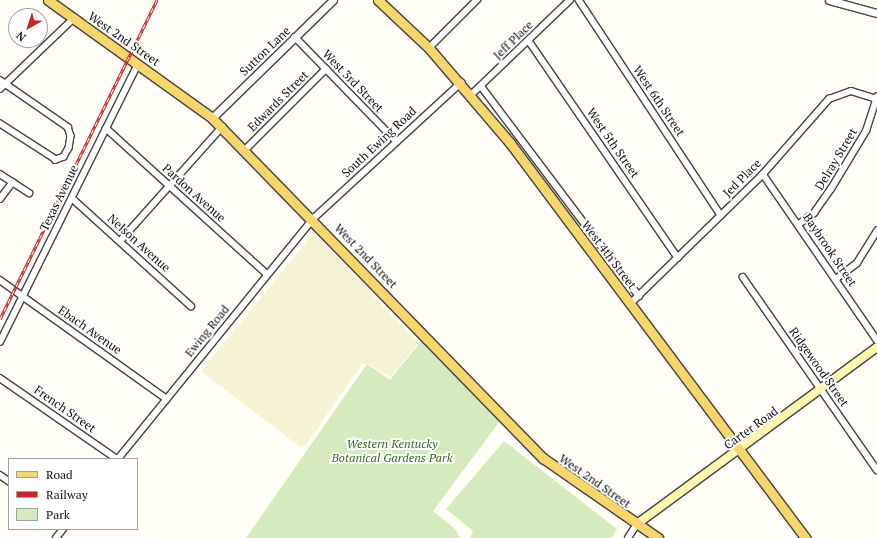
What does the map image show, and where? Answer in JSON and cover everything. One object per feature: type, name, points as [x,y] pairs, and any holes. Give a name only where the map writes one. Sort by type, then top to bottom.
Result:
[{"type":"main road","name":"West 2nd Street","points":[[48,0],[58,3],[74,18],[222,126],[314,218],[543,458],[658,538]]},
{"type":"main road","name":"West 4th Street","points":[[378,0],[429,48],[471,95],[805,538]]},
{"type":"main road","name":"Carter Road","points":[[637,524],[822,391],[877,347]]},
{"type":"street","name":"Sutton Lane","points":[[212,118],[333,0]]},
{"type":"street","points":[[429,48],[477,0]]},
{"type":"street","name":"Jeff Place","points":[[471,95],[570,0]]},
{"type":"street","name":"West 6th Street","points":[[579,0],[721,215]]},
{"type":"street","points":[[829,0],[841,2],[877,13]]},
{"type":"street","points":[[0,89],[74,18]]},
{"type":"street","name":"West 3rd Street","points":[[295,37],[396,141]]},
{"type":"street","name":"West 5th Street","points":[[529,41],[678,258]]},
{"type":"street","name":"Texas Avenue","points":[[0,342],[138,64]]},
{"type":"street","name":"Edwards Street","points":[[246,149],[326,69]]},
{"type":"street","points":[[0,80],[68,126],[71,136],[69,148],[64,157],[56,160],[0,124]]},
{"type":"street","name":"South Ewing Road","points":[[314,218],[396,141],[461,83]]},
{"type":"street","name":"West 4th Street","points":[[481,86],[639,296]]},
{"type":"street","name":"Jed Place","points":[[630,304],[762,174],[834,95],[851,91],[877,98]]},
{"type":"street","name":"Delray Street","points":[[799,224],[814,213],[831,189],[866,131],[877,98]]},
{"type":"street","points":[[121,240],[222,126]]},
{"type":"street","name":"Pardon Avenue","points":[[106,128],[267,274]]},
{"type":"street","points":[[0,174],[29,193]]},
{"type":"street","name":"Baybrook Street","points":[[762,174],[799,224],[877,340]]},
{"type":"street","points":[[0,199],[13,182]]},
{"type":"street","name":"Nelson Avenue","points":[[72,198],[121,240],[191,306]]},
{"type":"street","name":"Ewing Road","points":[[119,458],[314,218]]},
{"type":"street","points":[[836,279],[857,263],[877,231]]},
{"type":"street","name":"Ridgewood Street","points":[[743,277],[877,470]]},
{"type":"street","name":"Ebach Avenue","points":[[0,280],[167,399]]},
{"type":"street","name":"French Street","points":[[0,378],[117,458]]},
{"type":"street","points":[[628,538],[637,524]]},
{"type":"street","points":[[56,538],[62,530]]},
{"type":"shaded area","points":[[314,233],[418,343],[391,377],[369,364],[362,364],[305,446],[300,447],[201,371]]},
{"type":"green space","name":"Western Kentucky Botanical Gardens Park","points":[[422,340],[500,421],[433,511],[455,529],[460,538],[246,538],[367,364],[390,380]]},
{"type":"green space","points":[[504,441],[617,529],[612,538],[470,538],[473,531],[446,509]]},
{"type":"railway","points":[[0,319],[157,0]]}]
